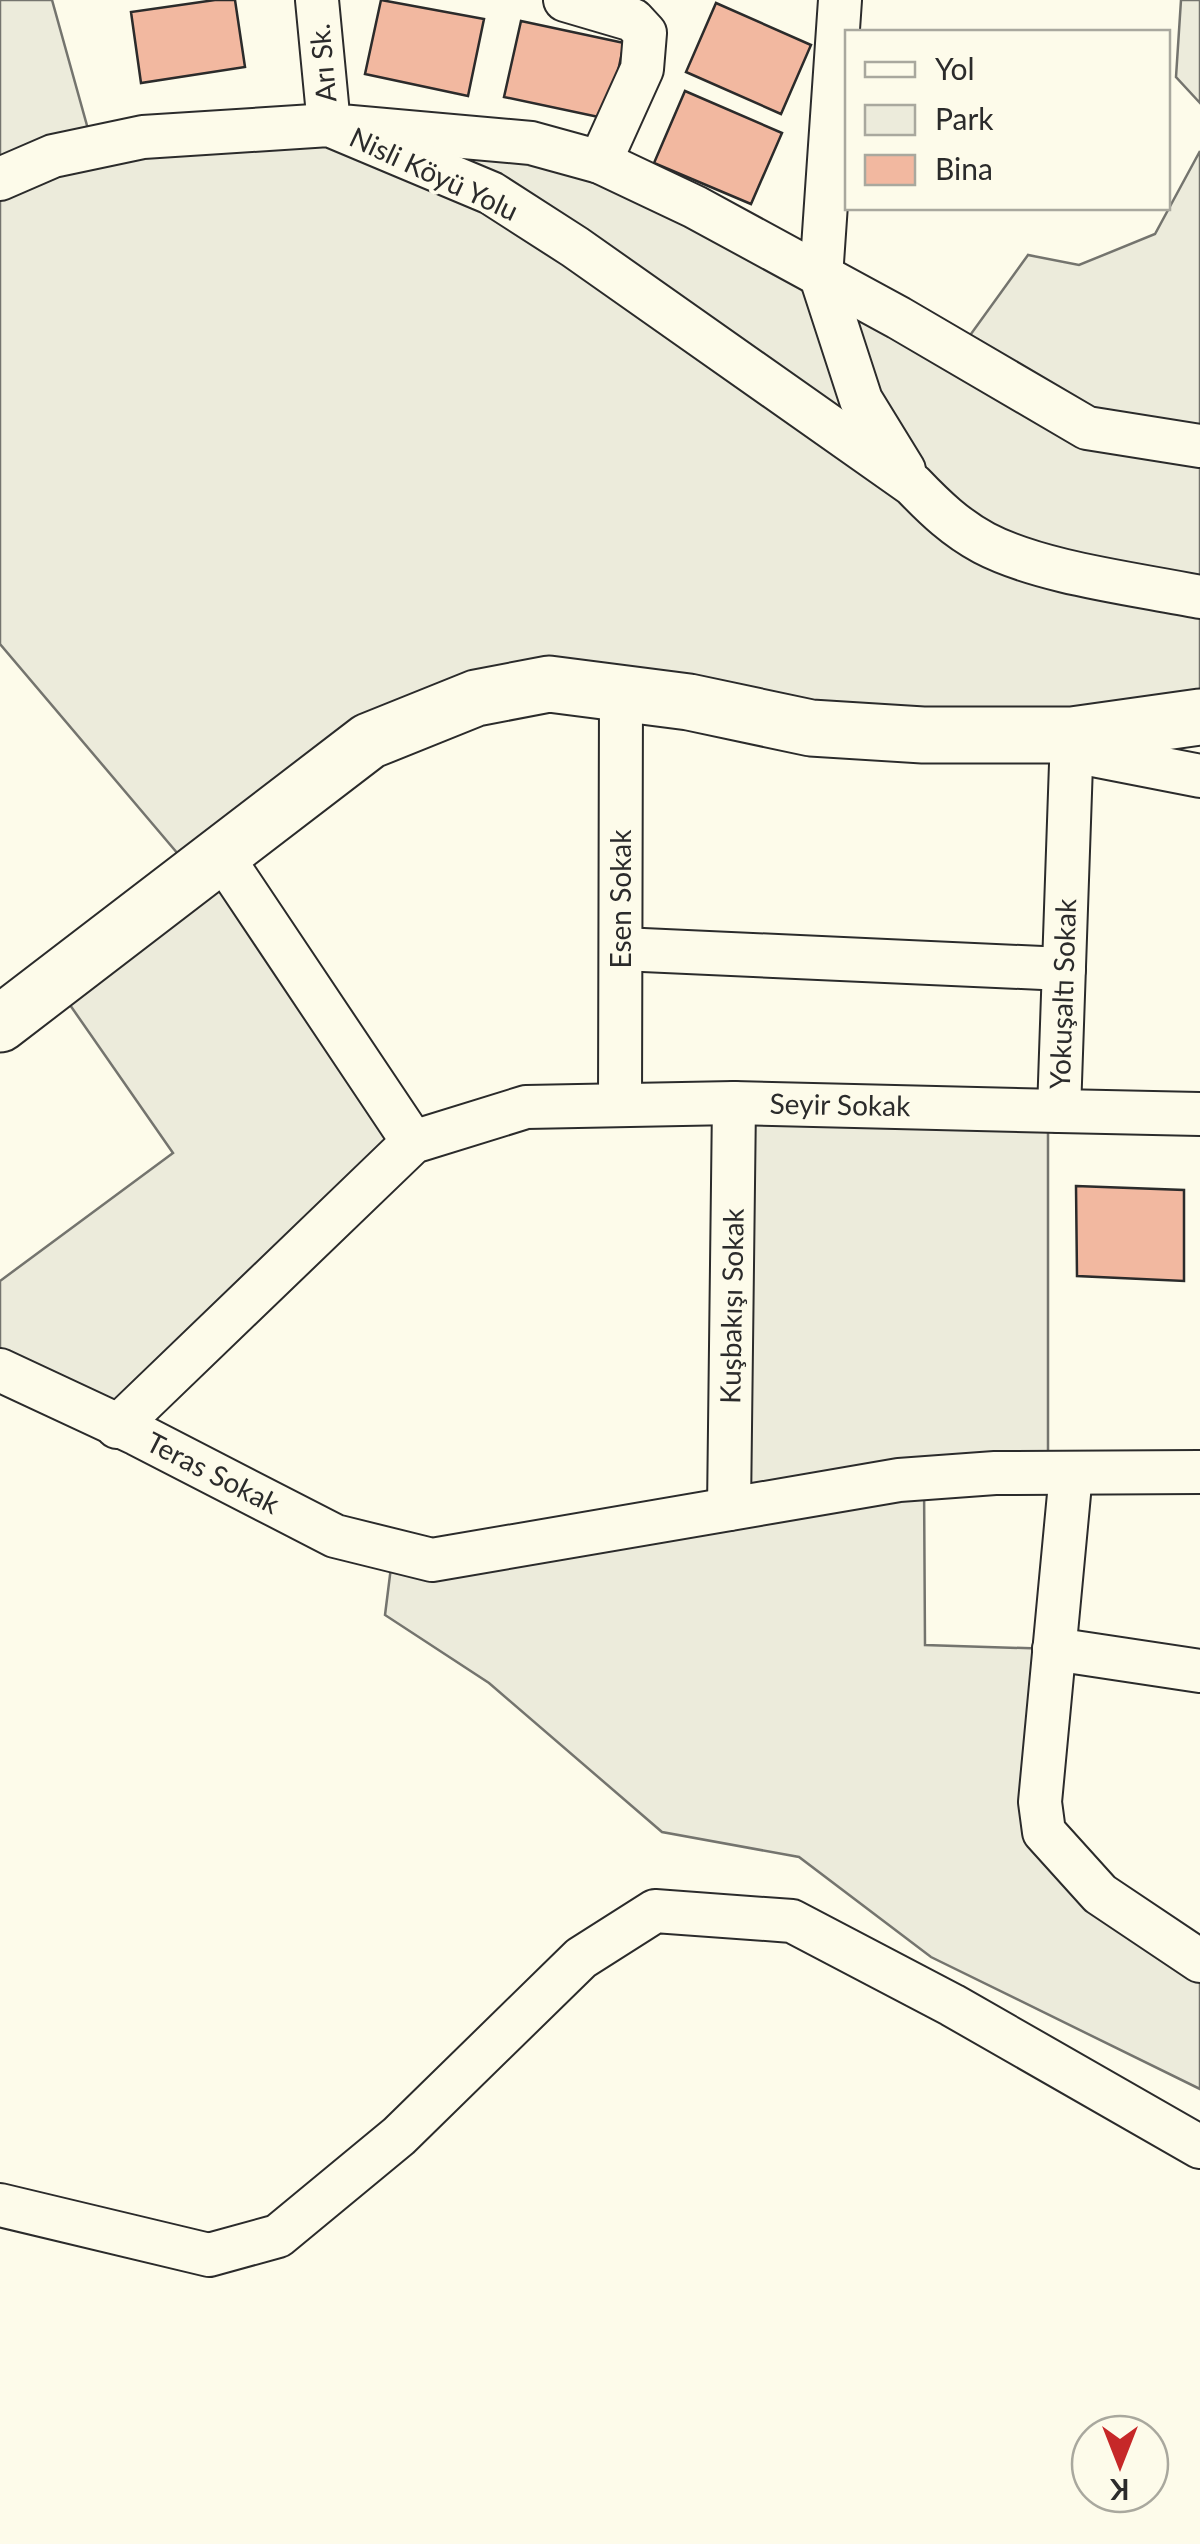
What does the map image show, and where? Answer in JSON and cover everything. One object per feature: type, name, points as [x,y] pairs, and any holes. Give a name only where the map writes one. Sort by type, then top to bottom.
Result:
[{"type":"main road","points":[[0,1024],[369,740],[476,698],[548,684],[689,702],[810,728],[1072,743],[1200,716]]},
{"type":"street","name":"Arı Sk.","points":[[317,0],[329,125]]},
{"type":"street","points":[[564,0],[633,20],[644,33],[642,69],[600,162]]},
{"type":"street","points":[[840,0],[820,277],[861,400],[913,486],[946,519],[986,545],[1078,573],[1200,597]]},
{"type":"street","points":[[329,125],[531,143],[600,162],[696,208],[1087,428],[1200,446]]},
{"type":"street","name":"Nisli Köyü Yolu","points":[[0,180],[53,156],[142,137],[329,125],[490,194],[575,247],[913,486]]},
{"type":"street","name":"Esen Sokak","points":[[620,1104],[621,694]]},
{"type":"street","points":[[1072,743],[1200,776]]},
{"type":"street","name":"Yokuşaltı Sokak","points":[[1072,743],[1059,1111],[1200,1114]]},
{"type":"street","points":[[118,1427],[413,1142],[220,855]]},
{"type":"street","points":[[621,949],[1064,969]]},
{"type":"street","name":"Seyir Sokak","points":[[413,1142],[526,1107],[734,1103],[1059,1111]]},
{"type":"street","name":"Kuşbakışı Sokak","points":[[729,1509],[734,1103]]},
{"type":"street","name":"Teras Sokak","points":[[0,1370],[335,1536],[432,1560],[729,1509]]},
{"type":"street","points":[[1071,1472],[1040,1802],[1044,1832],[1100,1894],[1200,1961]]},
{"type":"street","points":[[729,1509],[899,1480],[1071,1472],[1200,1472]]},
{"type":"street","points":[[1054,1649],[1200,1670]]},
{"type":"street","points":[[0,2205],[209,2255],[278,2236],[399,2136],[581,1958],[654,1910],[792,1922],[952,2005],[1200,2148]]},
{"type":"green space","points":[[0,0],[52,0],[93,147],[531,143],[958,352],[1028,255],[1079,265],[1155,234],[1200,151],[1200,717],[476,698],[221,855],[413,1142],[117,1427],[0,1370],[0,1281],[173,1153],[54,982],[195,874],[0,644]]},
{"type":"green space","points":[[1181,0],[1200,0],[1200,103],[1176,77]]},
{"type":"green space","points":[[734,1103],[1048,1110],[1048,1473],[924,1479],[925,1645],[1054,1649],[1044,1832],[1200,1961],[1200,2089],[931,1957],[799,1857],[662,1832],[489,1683],[385,1615],[393,1551],[729,1509]]},
{"type":"building","points":[[235,0],[245,67],[141,83],[131,12]]},
{"type":"building","points":[[381,0],[484,19],[468,96],[365,74]]},
{"type":"building","points":[[716,3],[811,45],[781,114],[686,72]]},
{"type":"building","points":[[521,21],[624,43],[608,119],[504,97]]},
{"type":"building","points":[[685,91],[782,133],[751,204],[654,163]]},
{"type":"building","points":[[1076,1186],[1184,1190],[1184,1281],[1077,1276]]}]
